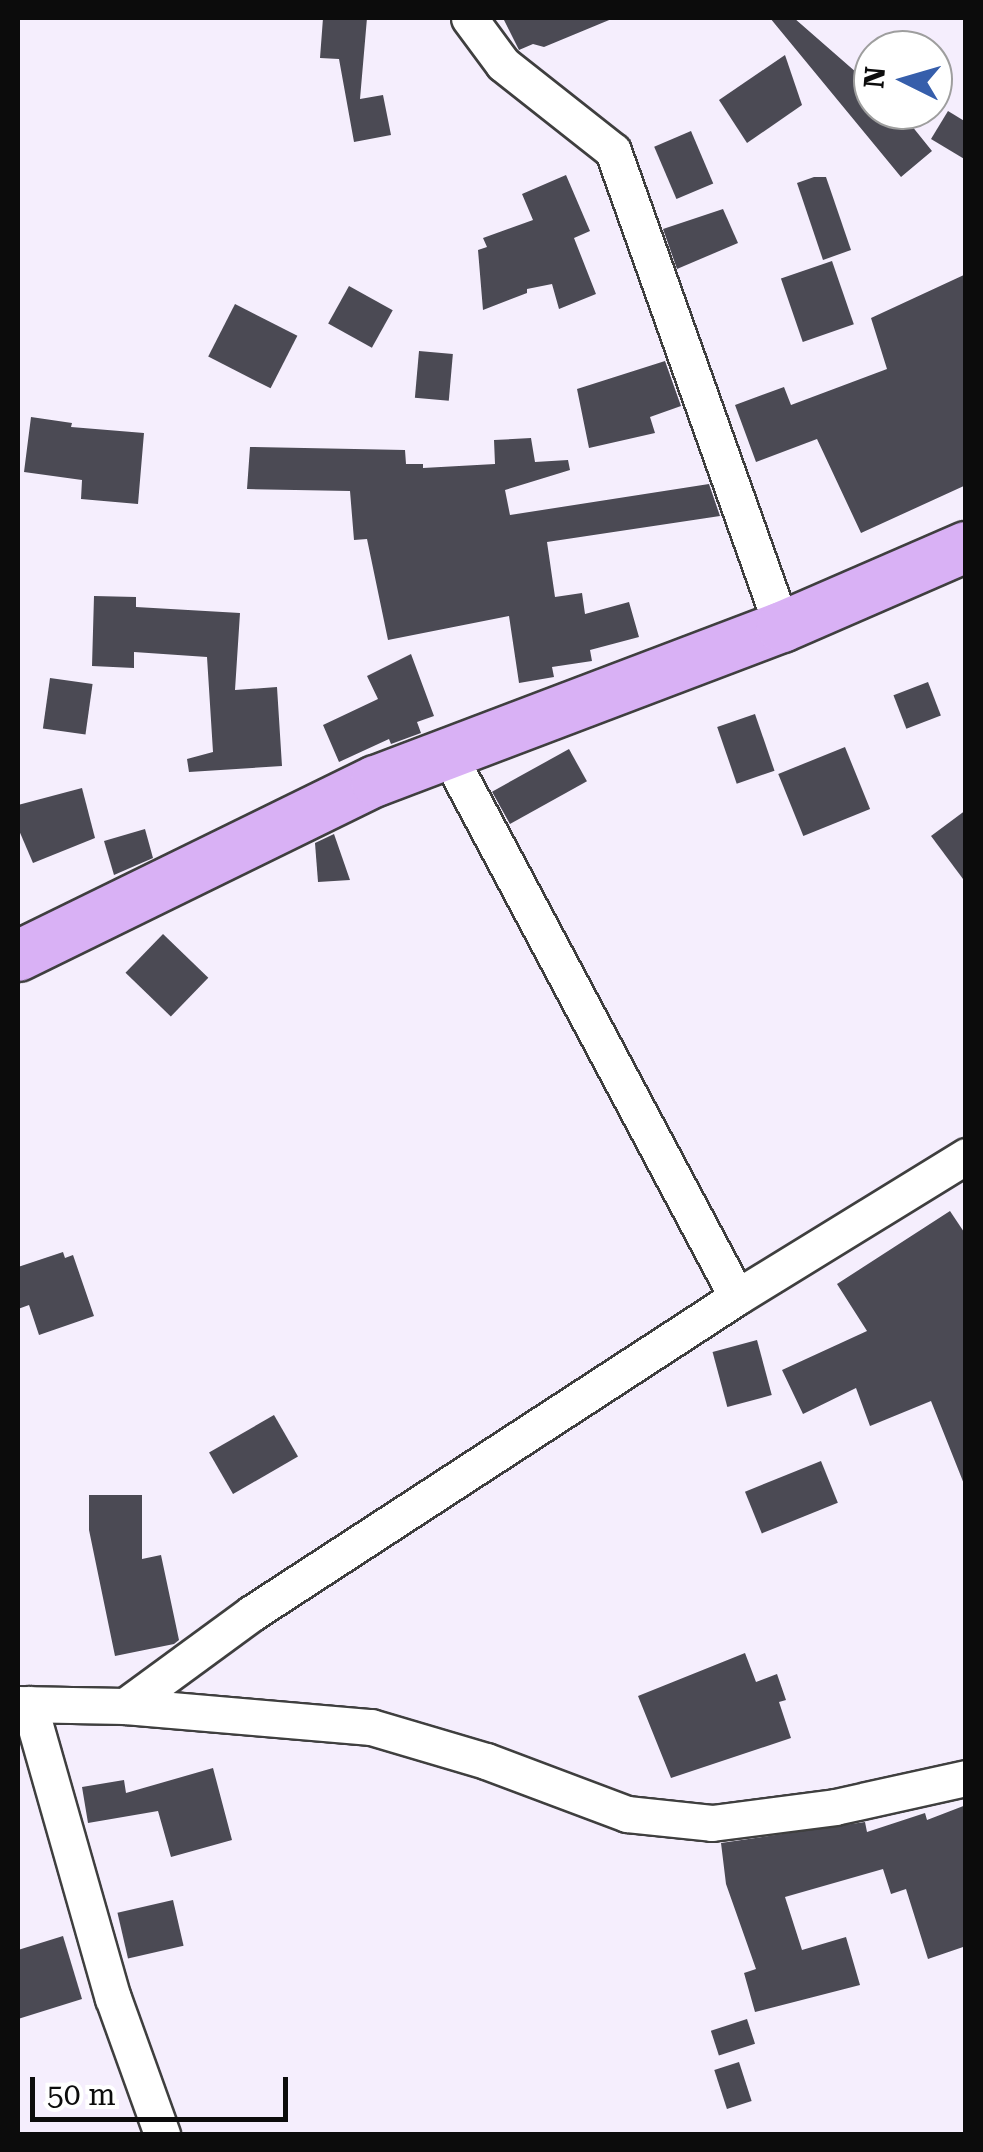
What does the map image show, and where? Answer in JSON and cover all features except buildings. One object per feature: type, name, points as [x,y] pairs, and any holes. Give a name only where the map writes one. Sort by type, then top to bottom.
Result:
[{"type":"street","points":[[469,18],[503,64],[613,152],[782,627]]},
{"type":"street","points":[[18,956],[376,781],[782,627],[966,547]]},
{"type":"street","points":[[448,754],[737,1297]]},
{"type":"street","points":[[125,1706],[252,1614],[737,1297],[966,1156]]},
{"type":"street","points":[[156,2132],[23,1704],[125,1706],[371,1726],[486,1761],[627,1814],[712,1823],[835,1807],[966,1778]]}]
